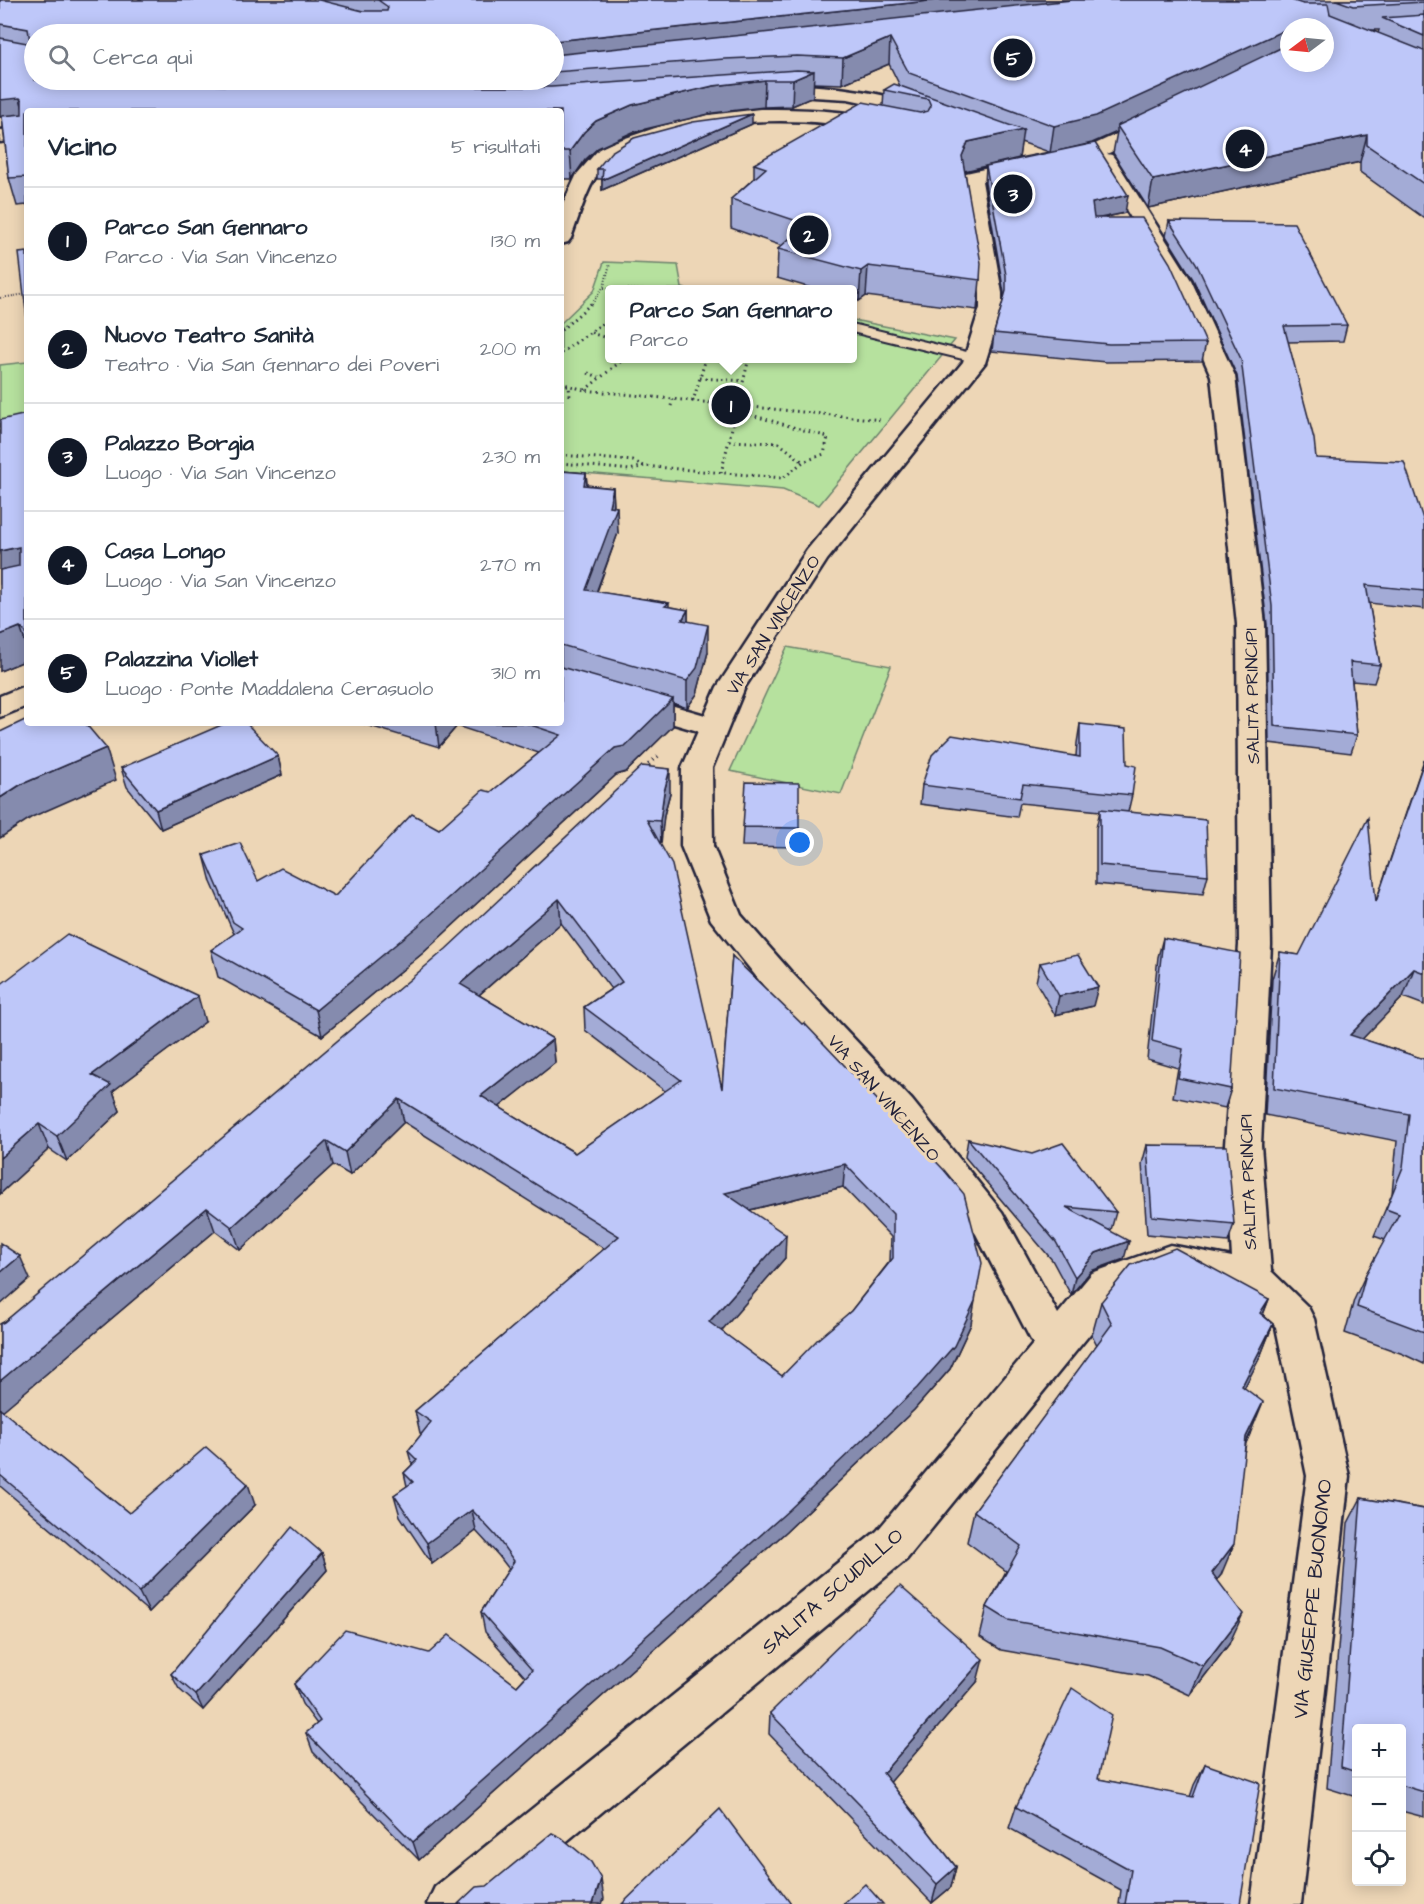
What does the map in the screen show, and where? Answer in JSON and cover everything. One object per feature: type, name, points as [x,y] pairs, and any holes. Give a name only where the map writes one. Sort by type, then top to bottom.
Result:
[{"type":"street","points":[[748,91],[796,89],[849,92],[909,108],[942,120]]},
{"type":"street","points":[[564,230],[581,188],[599,159],[617,148],[660,131],[710,119],[764,114],[853,119],[901,128]]},
{"type":"street","name":"VIA SAN VINCENZO","points":[[1055,1346],[989,1222],[899,1110],[779,981],[727,920],[697,846],[697,768],[731,687],[816,556],[974,363],[991,308],[991,293],[971,185],[973,177],[1015,157],[1049,161],[1099,150],[1168,116]]},
{"type":"street","points":[[0,136],[24,133]]},
{"type":"street","name":"SALITA PRINCIPI","points":[[1099,150],[1180,280],[1223,376],[1251,624],[1255,945],[1243,1145],[1251,1277]]},
{"type":"street","points":[[980,153],[1015,157]]},
{"type":"street","points":[[564,683],[715,727]]},
{"type":"street","points":[[0,708],[24,696]]},
{"type":"street","name":"SALITA SCUDILLO","points":[[452,1904],[892,1545],[1106,1285],[1170,1261],[1251,1277]]},
{"type":"street","name":"VIA GIUSEPPE BUONOMO","points":[[1251,1277],[1294,1319],[1328,1476],[1276,1904]]},
{"type":"lane","points":[[857,329],[975,358]]},
{"type":"path","points":[[605,285],[608,281],[610,264]]},
{"type":"path","points":[[564,328],[592,305],[605,285]]},
{"type":"path","points":[[0,298],[24,294]]},
{"type":"path","points":[[564,351],[605,321]]},
{"type":"path","points":[[590,333],[605,338]]},
{"type":"path","points":[[584,390],[619,363]]},
{"type":"path","points":[[693,401],[704,363]]},
{"type":"path","points":[[722,473],[748,363]]},
{"type":"path","points":[[588,373],[600,378]]},
{"type":"path","points":[[700,378],[744,381]]},
{"type":"path","points":[[564,385],[584,390],[883,420],[876,428]]},
{"type":"path","points":[[569,386],[570,396]]},
{"type":"path","points":[[670,406],[673,399]]},
{"type":"path","points":[[564,454],[633,461],[644,466],[783,478],[803,462],[824,454],[828,437],[737,411]]},
{"type":"path","points":[[729,441],[779,443],[803,462]]},
{"type":"path","points":[[564,463],[630,470],[644,466]]},
{"type":"green space","points":[[604,262],[678,265],[681,285],[605,285],[605,363],[857,363],[857,321],[955,340],[819,505],[783,490],[564,471],[564,320],[594,291]]},
{"type":"green space","points":[[24,362],[24,438],[0,442],[0,365]]},
{"type":"green space","points":[[787,647],[891,666],[841,794],[730,771]]},
{"type":"building","points":[[0,0],[319,0],[363,11],[387,11],[388,7],[378,0],[938,0],[564,40],[564,24],[24,24],[24,28],[0,24]]},
{"type":"building","points":[[1072,0],[1291,0],[1303,4],[1328,4],[1330,14],[1424,51],[1424,184],[1367,145],[1367,135],[1153,180],[1117,126],[1280,48],[1280,72],[1334,72],[1334,18],[1280,18],[1280,32],[1096,116],[1054,126],[909,73],[890,38],[843,58],[797,56],[725,59],[564,71],[564,54]]},
{"type":"building","points":[[1336,0],[1424,0],[1424,2],[1353,6]]},
{"type":"building","points":[[1424,15],[1424,36],[1382,18]]},
{"type":"building","points":[[0,38],[24,42],[24,90],[564,90],[564,86],[797,70],[814,71],[793,80],[765,80],[713,86],[632,105],[596,121],[584,132],[570,151],[564,151],[564,108],[24,108],[24,177],[9,178],[2,116],[22,114],[22,100],[20,98],[0,100]]},
{"type":"building","points":[[894,84],[1023,130],[968,142],[962,156],[981,263],[980,280],[868,266],[861,271],[778,249],[806,224],[731,199],[766,168],[754,164],[863,102],[920,113],[928,111],[931,106],[928,99],[884,90]]},
{"type":"building","points":[[752,114],[602,180],[603,169],[597,169],[611,152],[634,138],[693,122]]},
{"type":"building","points":[[1095,143],[1128,195],[1092,203],[1094,218],[1142,218],[1170,263],[1206,343],[1109,344],[994,333],[1006,291],[1006,275],[986,166]]},
{"type":"building","points":[[1169,221],[1294,223],[1347,325],[1284,326],[1314,439],[1316,458],[1404,462],[1424,522],[1424,591],[1366,585],[1380,665],[1350,662],[1357,735],[1274,726],[1272,606],[1241,359],[1196,263]]},
{"type":"building","points":[[24,252],[24,295],[19,253]]},
{"type":"building","points":[[24,415],[24,631],[20,627],[0,635],[0,570],[19,566],[19,547],[0,551],[0,420]]},
{"type":"building","points":[[564,471],[586,473],[584,485],[613,488],[609,506],[617,507],[586,590],[669,603],[665,606],[688,610],[682,620],[708,625],[697,668],[687,681],[564,646]]},
{"type":"building","points":[[564,668],[673,699],[625,746],[615,748],[418,926],[316,1010],[211,950],[242,928],[233,922],[204,855],[240,843],[258,881],[281,868],[335,896],[412,814],[439,829],[483,790],[491,792],[561,735],[534,726],[564,726]]},
{"type":"building","points":[[24,720],[24,726],[88,726],[106,748],[20,785],[0,798],[0,732]]},
{"type":"building","points":[[1080,724],[1126,729],[1127,764],[1136,766],[1132,795],[1023,784],[1020,798],[922,785],[932,755],[952,735],[1080,757]]},
{"type":"building","points":[[219,726],[249,726],[278,756],[156,810],[121,768]]},
{"type":"building","points":[[1424,761],[1424,973],[1414,969],[1350,1035],[1424,1059],[1424,1332],[1357,1307],[1366,1274],[1399,1214],[1386,1209],[1403,1167],[1409,1114],[1274,1088],[1280,952],[1299,955],[1368,818],[1376,902]]},
{"type":"building","points":[[642,766],[670,769],[660,821],[647,820],[672,865],[722,1089],[732,956],[802,1024],[804,1023],[964,1194],[982,1263],[975,1301],[954,1346],[917,1388],[789,1510],[413,1842],[306,1733],[320,1721],[294,1684],[345,1630],[429,1653],[449,1635],[517,1686],[532,1670],[481,1612],[514,1561],[496,1536],[472,1510],[427,1543],[394,1495],[413,1482],[404,1473],[417,1460],[408,1451],[431,1422],[415,1411],[619,1236],[399,1099],[345,1152],[327,1141],[232,1227],[207,1208],[0,1381],[0,1324],[446,949]],"holes":[[[559,899],[622,982],[584,1007],[681,1080],[575,1153],[481,1096],[553,1039],[460,984]],[[845,1164],[893,1214],[893,1258],[851,1311],[817,1340],[782,1376],[709,1322],[786,1235],[725,1193]]]},
{"type":"building","points":[[746,782],[799,783],[799,828],[743,827]]},
{"type":"building","points":[[1100,809],[1206,820],[1208,875],[1100,865]]},
{"type":"building","points":[[67,934],[198,996],[92,1075],[111,1085],[57,1136],[39,1124],[0,1158],[0,985]]},
{"type":"building","points":[[1163,938],[1240,953],[1231,1089],[1178,1078],[1183,1049],[1152,1041]]},
{"type":"building","points":[[1078,955],[1098,987],[1059,996],[1040,963]]},
{"type":"building","points":[[968,1139],[1032,1154],[1063,1143],[1116,1212],[1066,1207],[1129,1241],[1096,1253],[1075,1277],[1056,1242]]},
{"type":"building","points":[[1147,1145],[1227,1146],[1234,1224],[1152,1216]]},
{"type":"building","points":[[0,1243],[20,1256],[0,1273]]},
{"type":"building","points":[[1175,1248],[1269,1299],[1260,1313],[1273,1324],[1242,1386],[1263,1402],[1246,1437],[1234,1544],[1212,1573],[1243,1614],[1203,1666],[1160,1647],[1008,1620],[987,1607],[1021,1546],[974,1511],[1112,1324],[1101,1302],[1131,1265]]},
{"type":"building","points":[[0,1409],[129,1513],[206,1447],[248,1484],[139,1592],[0,1475]]},
{"type":"building","points":[[1361,1498],[1424,1509],[1424,1792],[1406,1787],[1406,1724],[1352,1724],[1352,1771],[1341,1767]]},
{"type":"building","points":[[292,1527],[322,1553],[196,1695],[171,1674]]},
{"type":"building","points":[[900,1586],[983,1659],[883,1773],[956,1867],[937,1884],[770,1713]]},
{"type":"building","points":[[1072,1688],[1112,1715],[1098,1779],[1193,1797],[1205,1764],[1260,1783],[1240,1904],[1125,1904],[1131,1870],[1016,1807]]},
{"type":"building","points":[[720,1809],[791,1904],[622,1904]]},
{"type":"building","points":[[552,1833],[562,1838],[591,1862],[601,1879],[593,1904],[458,1904],[476,1887],[487,1886]]},
{"type":"building","points":[[865,1884],[883,1904],[843,1904]]},
{"type":"place","name":"Palazzina Viollet","points":[[1013,58]]},
{"type":"place","name":"Casa Longo","points":[[1245,149]]},
{"type":"place","name":"Palazzo Borgia","points":[[1013,194]]},
{"type":"place","name":"Nuovo Teatro Sanità","points":[[809,235]]},
{"type":"place","name":"Parco San Gennaro","points":[[731,405]]}]
